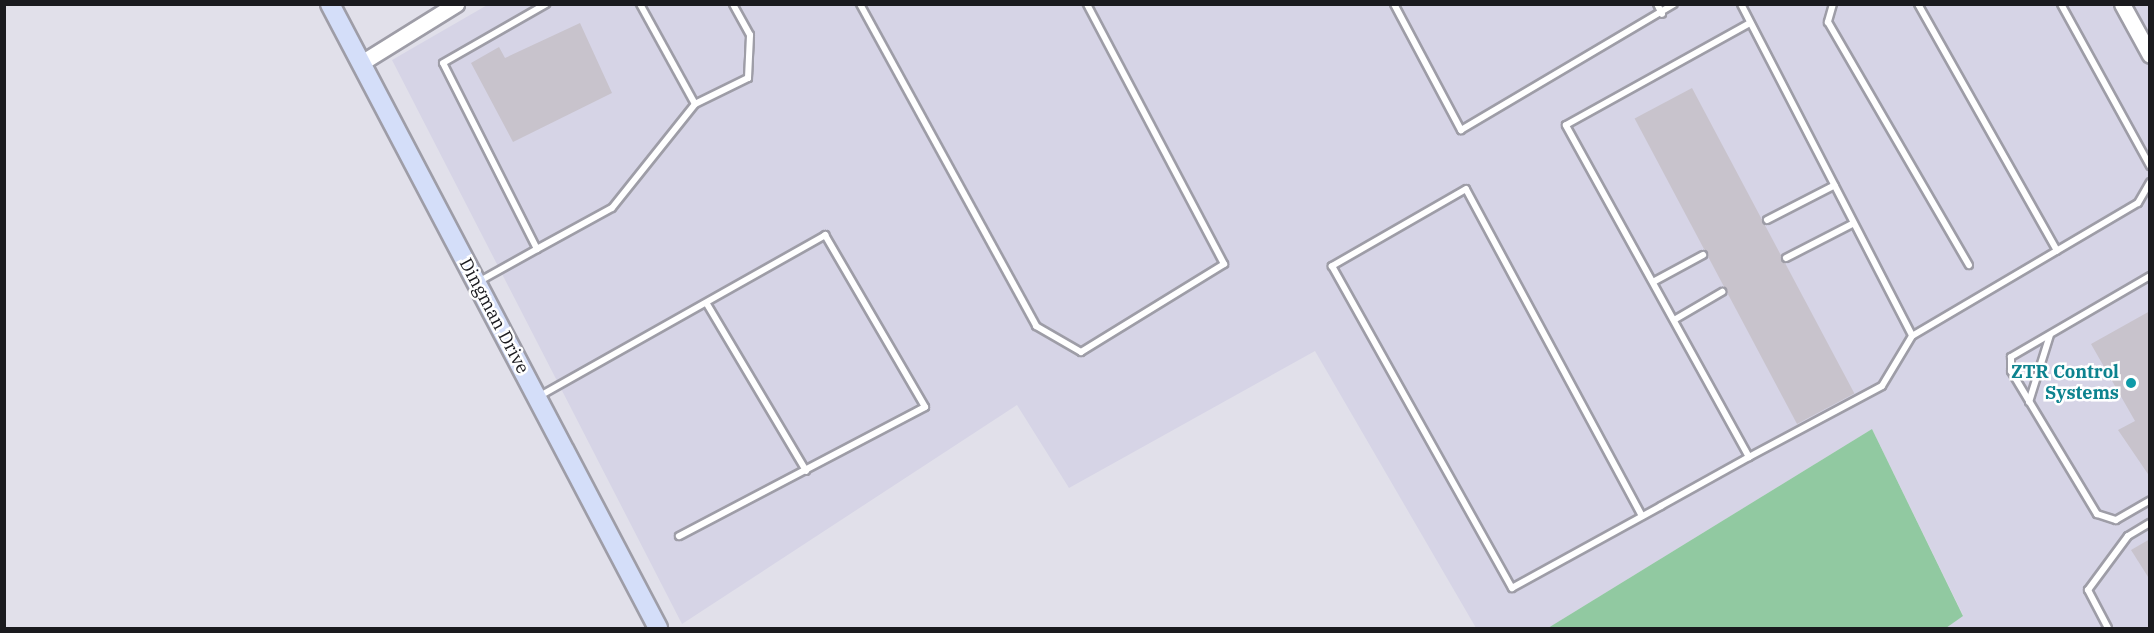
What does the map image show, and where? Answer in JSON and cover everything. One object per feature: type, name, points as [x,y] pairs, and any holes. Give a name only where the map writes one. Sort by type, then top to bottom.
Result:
[{"type":"main road","name":"Dingman Drive","points":[[330,4],[658,628]]},
{"type":"street","points":[[361,63],[456,4]]},
{"type":"street","points":[[2122,4],[2150,55]]},
{"type":"lane","points":[[537,249],[443,63],[546,4]]},
{"type":"lane","points":[[640,4],[695,104]]},
{"type":"lane","points":[[477,283],[612,208],[695,104],[747,78],[750,35],[733,4]]},
{"type":"lane","points":[[860,4],[1036,326],[1081,352],[1224,264],[1087,4]]},
{"type":"lane","points":[[1394,4],[1461,130],[1662,14],[1674,4]]},
{"type":"lane","points":[[1657,4],[1662,14]]},
{"type":"lane","points":[[1741,4],[1912,336]]},
{"type":"lane","points":[[1833,4],[1828,22],[1969,265]]},
{"type":"lane","points":[[1918,4],[2057,251]]},
{"type":"lane","points":[[2061,4],[2150,166]]},
{"type":"lane","points":[[1749,457],[1566,125],[1750,23]]},
{"type":"lane","points":[[1642,516],[1466,189],[1332,266],[1512,588],[1882,386],[1912,336],[2138,203],[2150,182]]},
{"type":"lane","points":[[1767,220],[1834,185]]},
{"type":"lane","points":[[1786,258],[1854,223]]},
{"type":"lane","points":[[537,398],[707,304],[825,235],[925,407],[679,536]]},
{"type":"lane","points":[[1653,282],[1703,255]]},
{"type":"lane","points":[[2150,276],[2011,357],[2011,371],[2097,514],[2116,520],[2150,500]]},
{"type":"lane","points":[[1674,320],[1722,292]]},
{"type":"lane","points":[[707,304],[806,471]]},
{"type":"lane","points":[[2029,402],[2050,334]]},
{"type":"lane","points":[[2108,628],[2088,591],[2128,536],[2150,523]]},
{"type":"shaded area","points":[[489,4],[2149,5],[2149,628],[1946,628],[1963,615],[1872,429],[1548,628],[1476,628],[1315,351],[1069,488],[1017,405],[682,624],[392,60]]},
{"type":"green space","points":[[1872,429],[1963,616],[1946,628],[1548,628]]},
{"type":"building","points":[[580,23],[612,93],[513,142],[471,63],[499,47],[505,58]]},
{"type":"building","points":[[1692,88],[1854,393],[1797,424],[1635,119]]},
{"type":"building","name":"ZTR Control Systems","points":[[2150,311],[2150,477],[2118,430],[2135,421],[2091,344]]},
{"type":"building","points":[[2150,539],[2150,580],[2131,550]]},
{"type":"place","name":"ZTR Control Systems","points":[[2131,383]]}]
